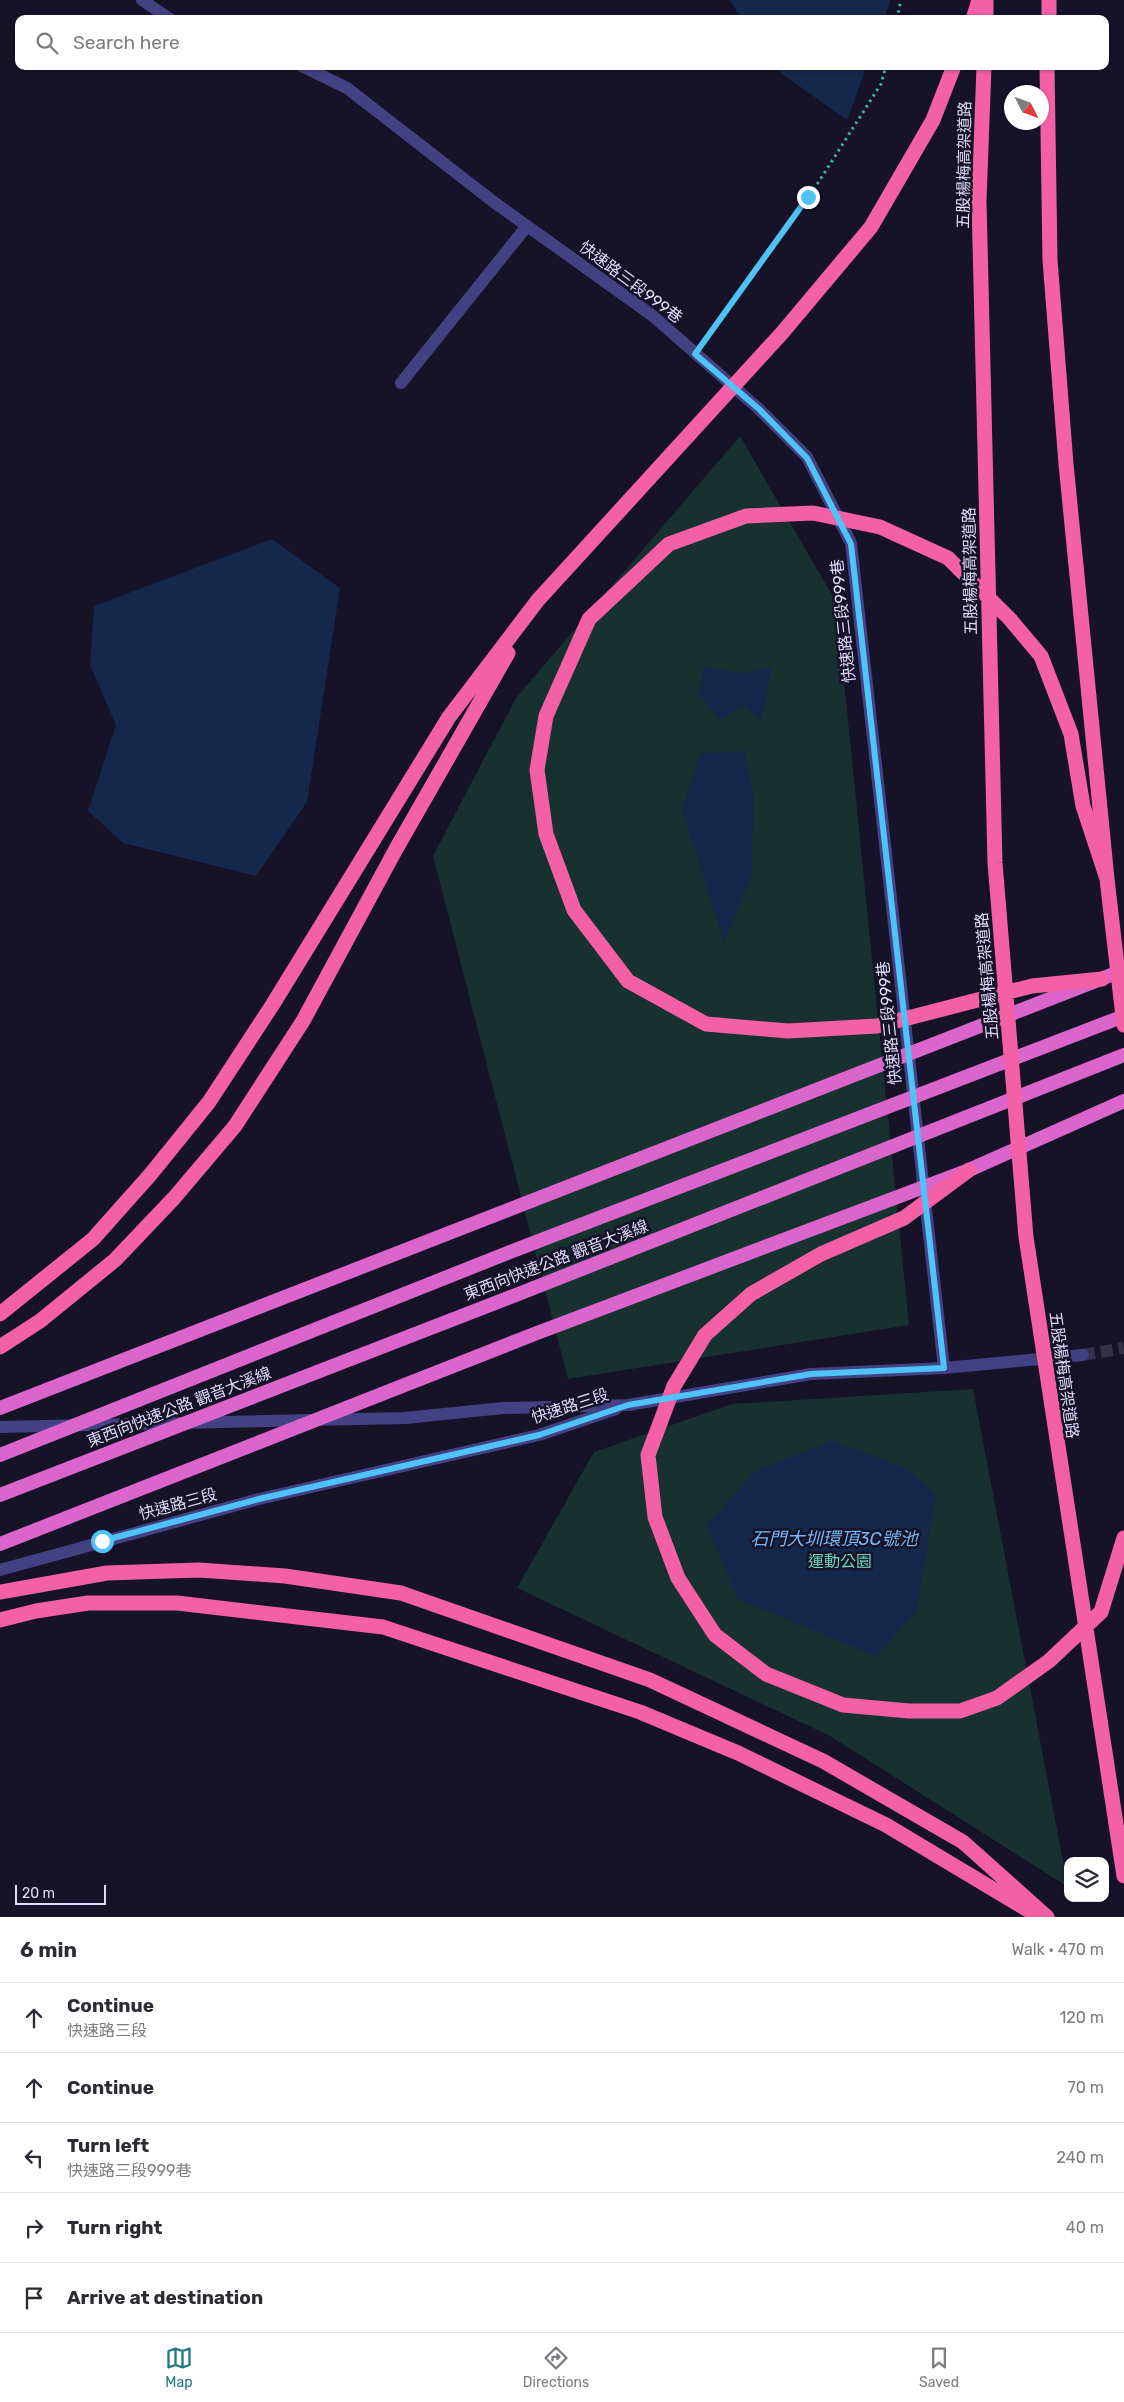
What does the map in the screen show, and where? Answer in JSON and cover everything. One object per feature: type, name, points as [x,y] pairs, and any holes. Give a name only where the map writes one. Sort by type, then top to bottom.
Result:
[{"type":"highway","points":[[974,15],[979,0]]},
{"type":"highway","points":[[986,0],[986,15]]},
{"type":"highway","points":[[1049,15],[1050,0]]},
{"type":"highway","points":[[1,1313],[93,1239],[150,1175],[210,1102],[273,1004],[449,717],[538,600],[782,333],[871,226],[932,120],[952,70]]},
{"type":"highway","name":"五股楊梅高架道路","points":[[984,70],[979,202],[995,864],[1026,1237],[1124,1876]]},
{"type":"highway","points":[[1047,70],[1052,289],[1066,464],[1107,879],[1124,1024]]},
{"type":"highway","points":[[1102,979],[1032,986],[877,1026],[788,1031],[706,1024],[628,980],[574,910],[546,834],[536,770],[546,716],[589,619],[669,544],[746,516],[812,513],[880,527],[948,558],[1009,618],[1040,656],[1071,734],[1083,806],[1107,879]]},
{"type":"highway","points":[[0,1347],[40,1321],[115,1260],[174,1198],[235,1126],[303,1021],[396,849],[538,600]]},
{"type":"highway","points":[[0,1408],[1124,970]]},
{"type":"highway","name":"東西向快速公路 觀音大溪線","points":[[0,1455],[515,1251],[1124,1016]]},
{"type":"highway","name":"東西向快速公路 觀音大溪線","points":[[0,1495],[521,1293],[1124,1055]]},
{"type":"highway","points":[[0,1544],[537,1333],[969,1170],[1124,1101]]},
{"type":"highway","points":[[969,1170],[904,1218],[821,1254],[751,1294],[705,1335],[674,1386],[648,1455],[655,1517],[678,1578],[715,1635],[766,1674],[844,1705],[909,1711],[960,1711],[997,1698],[1027,1677],[1049,1661],[1101,1612],[1124,1538]]},
{"type":"highway","points":[[0,1592],[107,1573],[199,1570],[285,1576],[400,1593],[650,1680],[823,1761],[964,1842],[1048,1917]]},
{"type":"highway","points":[[0,1620],[36,1611],[88,1603],[177,1603],[384,1627],[640,1712],[738,1753],[886,1825],[1039,1917]]},
{"type":"street","points":[[142,0],[164,15]]},
{"type":"street","name":"快速路三段999巷","points":[[310,70],[347,88],[527,226],[653,316],[759,409],[807,458],[851,544],[944,1368]]},
{"type":"street","points":[[401,384],[527,226]]},
{"type":"street","points":[[628,1405],[811,1374],[944,1368],[1083,1355]]},
{"type":"street","name":"快速路三段","points":[[0,1427],[405,1418],[503,1408],[628,1405]]},
{"type":"street","name":"快速路三段","points":[[0,1570],[259,1499],[539,1435],[628,1405]]},
{"type":"path","points":[[898,15],[901,0]]},
{"type":"path","points":[[695,354],[808,197],[881,84],[885,70]]},
{"type":"green space","points":[[740,436],[836,602],[909,1325],[568,1379],[433,856],[516,698]]},
{"type":"green space","name":"運動公園","points":[[973,1389],[1064,1866],[1064,1884],[830,1736],[517,1588],[594,1452],[732,1404]]},
{"type":"water","points":[[730,0],[890,0],[886,15],[739,15]]},
{"type":"water","points":[[777,70],[866,70],[847,120]]},
{"type":"water","points":[[272,539],[340,588],[307,802],[256,876],[123,843],[88,811],[116,725],[90,665],[94,606]]},
{"type":"water","points":[[703,667],[741,673],[772,668],[761,720],[744,705],[720,720],[699,694]]},
{"type":"water","points":[[744,751],[754,799],[751,878],[724,941],[682,809],[701,754]]},
{"type":"water","name":"石門大圳環頂3C號池","points":[[832,1441],[903,1467],[936,1494],[916,1612],[876,1656],[738,1599],[707,1525],[756,1471]]},
{"type":"tunnel","points":[[1083,1355],[1124,1348]]},
{"type":"route","points":[[102,1541],[259,1499],[539,1435],[628,1405],[811,1374],[944,1368],[851,544],[807,458],[759,409],[695,354],[808,197]]}]
